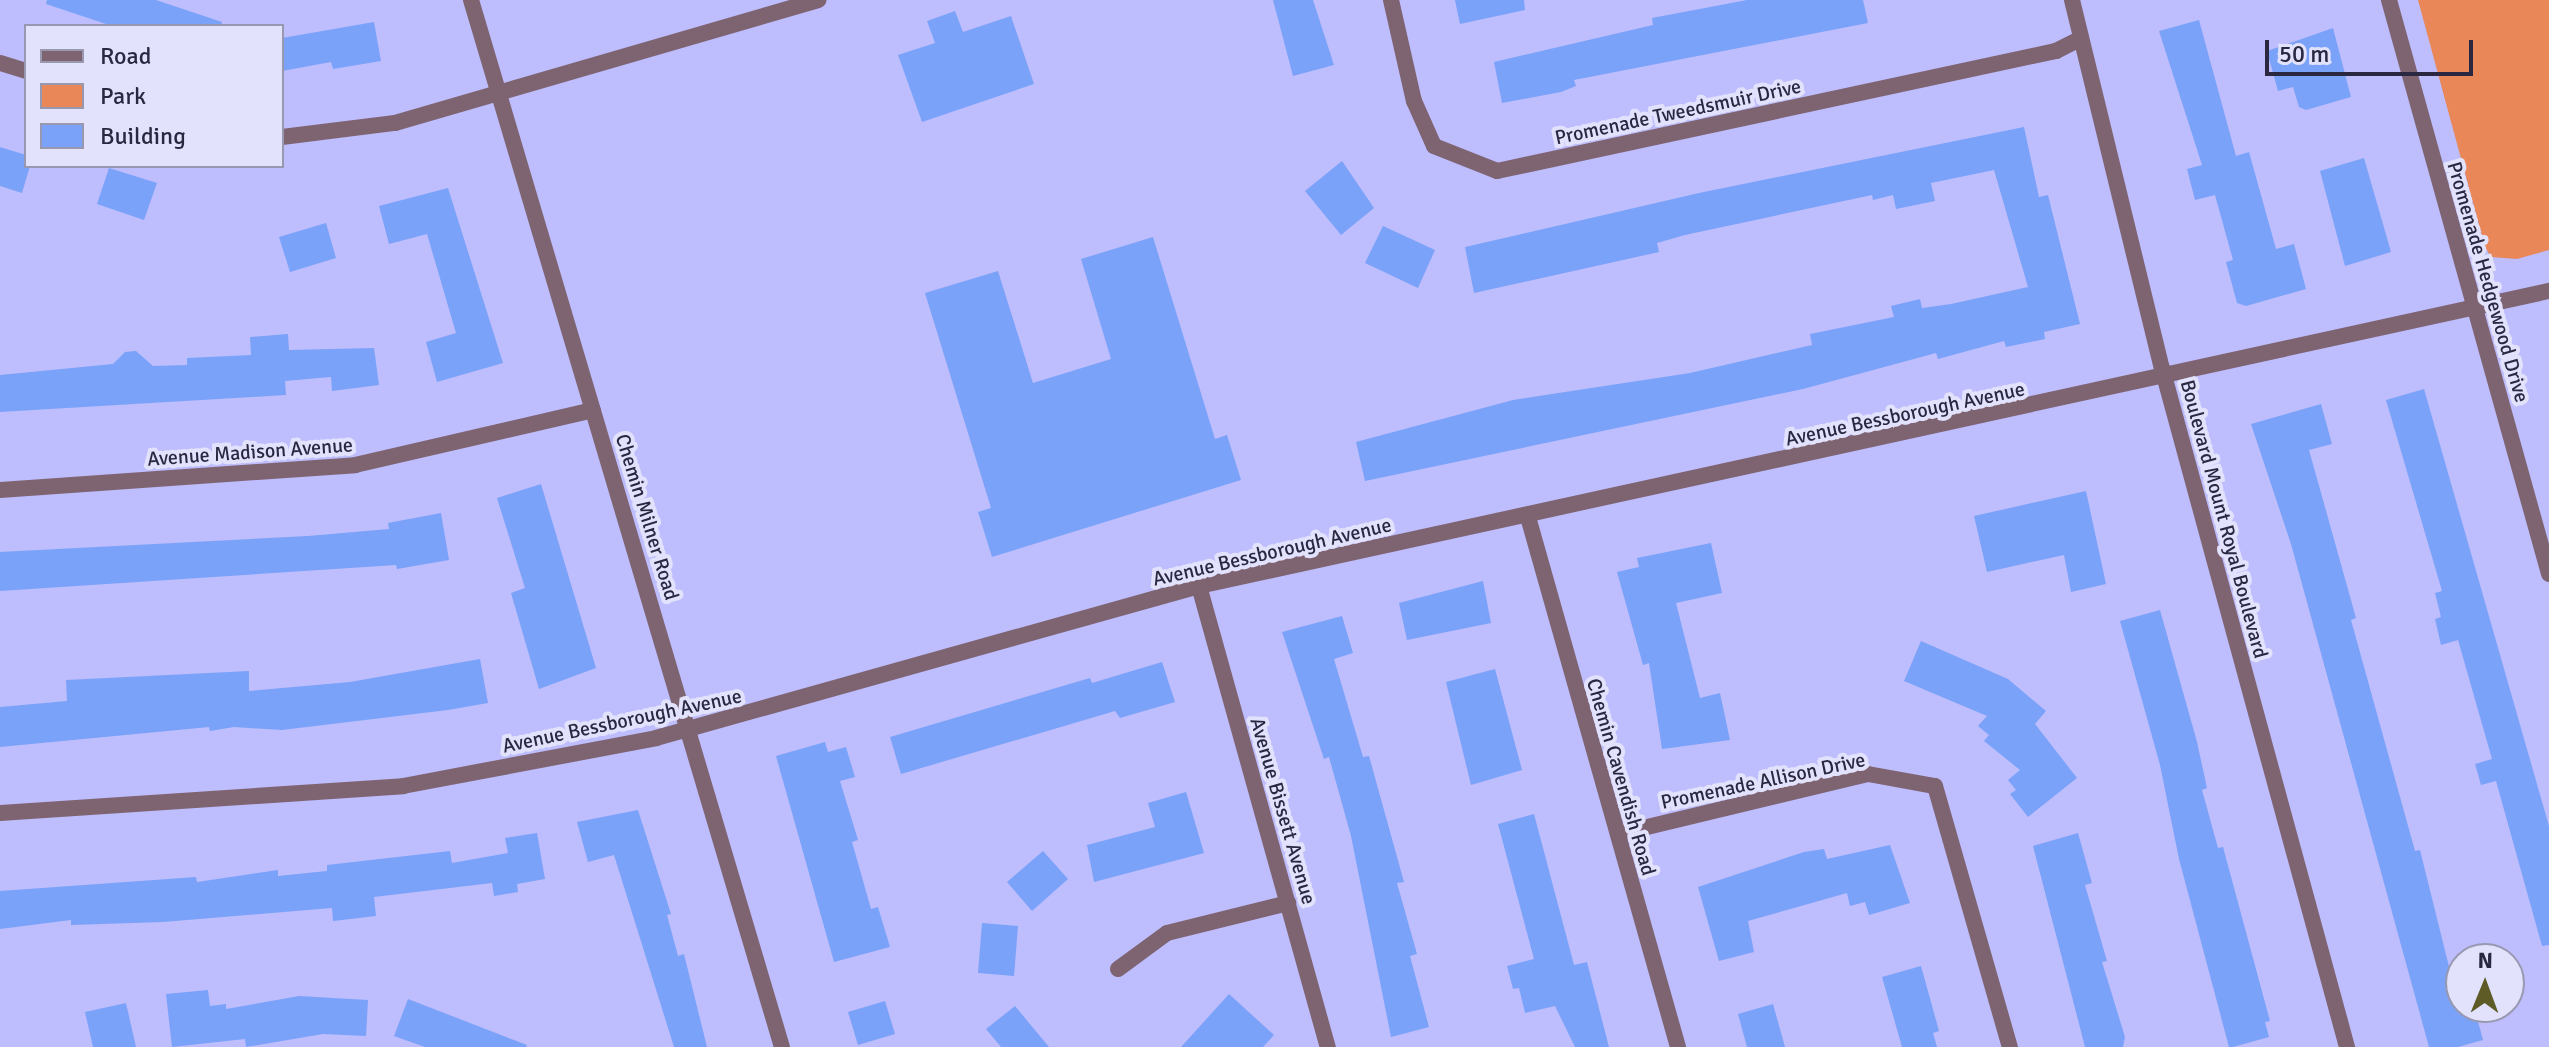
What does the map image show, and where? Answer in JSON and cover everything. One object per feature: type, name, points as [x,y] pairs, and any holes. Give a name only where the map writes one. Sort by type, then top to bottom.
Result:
[{"type":"street","name":"Chemin Milner Road","points":[[471,0],[782,1047]]},
{"type":"street","points":[[284,137],[395,123],[818,0]]},
{"type":"street","name":"Promenade Tweedsmuir Drive","points":[[1391,0],[1414,101],[1434,146],[1497,171],[2056,51],[2081,38]]},
{"type":"street","name":"Boulevard Mount Royal Boulevard","points":[[2072,0],[2164,378],[2347,1047]]},
{"type":"street","name":"Promenade Hedgewood Drive","points":[[2389,0],[2549,574]]},
{"type":"street","points":[[0,63],[24,70]]},
{"type":"street","name":"Avenue Bessborough Avenue","points":[[0,813],[403,786],[690,730],[1199,586],[1528,517],[2549,291]]},
{"type":"street","name":"Avenue Madison Avenue","points":[[0,490],[355,465],[593,410]]},
{"type":"street","name":"Chemin Cavendish Road","points":[[1528,517],[1678,1047]]},
{"type":"street","name":"Avenue Bissett Avenue","points":[[1199,586],[1328,1047]]},
{"type":"street","name":"Promenade Allison Drive","points":[[1618,834],[1868,774],[1935,786],[2010,1047]]},
{"type":"street","points":[[1118,969],[1167,933],[1288,903]]},
{"type":"green space","points":[[2418,0],[2549,0],[2549,250],[2517,259],[2491,257],[2485,247]]},
{"type":"building","points":[[47,0],[156,0],[222,22],[106,24],[46,4]]},
{"type":"building","points":[[1273,0],[1313,0],[1334,65],[1293,76]]},
{"type":"building","points":[[1455,0],[1524,0],[1525,10],[1460,24]]},
{"type":"building","points":[[1747,0],[1863,0],[1868,23],[1574,80],[1576,86],[1561,92],[1502,103],[1494,62],[1653,25],[1652,18]]},
{"type":"building","points":[[955,11],[963,32],[1011,16],[1034,84],[922,122],[898,55],[935,43],[927,21]]},
{"type":"building","points":[[2199,20],[2236,156],[2249,152],[2276,249],[2294,244],[2306,289],[2246,306],[2237,303],[2226,262],[2233,260],[2215,195],[2195,200],[2187,169],[2202,165],[2159,31]]},
{"type":"building","points":[[374,22],[381,61],[333,69],[331,62],[284,71],[284,38]]},
{"type":"building","points":[[2333,28],[2351,97],[2306,110],[2299,107],[2293,87],[2278,91],[2267,51]]},
{"type":"building","points":[[2024,127],[2039,197],[2048,195],[2080,324],[2044,332],[2045,339],[2006,347],[2004,341],[1938,359],[1936,353],[1803,389],[1365,481],[1356,442],[1513,400],[1690,373],[1812,345],[1810,334],[1894,317],[1891,306],[1920,299],[1922,308],[2028,287],[1994,170],[1931,183],[1935,201],[1896,209],[1893,195],[1873,200],[1872,195],[1685,235],[1657,243],[1659,252],[1474,293],[1465,247],[1699,193]]},
{"type":"building","points":[[0,147],[24,154],[24,168],[29,168],[22,193],[0,186]]},
{"type":"building","points":[[2364,158],[2391,252],[2345,266],[2320,171]]},
{"type":"building","points":[[1342,161],[1374,208],[1341,235],[1305,191]]},
{"type":"building","points":[[109,168],[157,183],[144,220],[97,204]]},
{"type":"building","points":[[448,188],[503,363],[437,382],[426,342],[456,333],[427,234],[389,244],[379,206]]},
{"type":"building","points":[[326,223],[336,258],[290,272],[279,237]]},
{"type":"building","points":[[1383,226],[1435,250],[1418,288],[1365,263]]},
{"type":"building","points":[[1153,237],[1215,439],[1227,435],[1241,480],[992,557],[978,512],[991,508],[925,293],[998,271],[1033,383],[1111,359],[1081,259]]},
{"type":"building","points":[[288,334],[289,350],[374,348],[379,385],[332,391],[331,377],[285,381],[286,395],[0,412],[0,375],[113,364],[125,352],[136,351],[153,366],[187,365],[187,358],[251,355],[250,337]]},
{"type":"building","points":[[2424,389],[2549,826],[2549,945],[2542,946],[2496,781],[2481,785],[2475,764],[2492,759],[2458,640],[2441,645],[2435,619],[2441,617],[2435,593],[2442,591],[2386,400]]},
{"type":"building","points":[[2321,404],[2332,444],[2309,450],[2356,618],[2351,620],[2415,851],[2420,850],[2445,951],[2445,1023],[2478,1023],[2483,1040],[2458,1047],[2429,1047],[2291,544],[2251,424]]},
{"type":"building","points":[[541,484],[596,668],[539,689],[511,593],[525,588],[497,498]]},
{"type":"building","points":[[2086,491],[2106,584],[2071,592],[2064,555],[1987,572],[1974,516]]},
{"type":"building","points":[[441,513],[449,560],[397,569],[396,565],[0,591],[0,552],[389,529],[388,523]]},
{"type":"building","points":[[1711,543],[1722,593],[1676,603],[1700,698],[1720,693],[1730,740],[1662,749],[1649,663],[1643,665],[1617,572],[1639,567],[1637,558]]},
{"type":"building","points":[[1483,581],[1491,623],[1407,640],[1399,603]]},
{"type":"building","points":[[2160,610],[2197,742],[2207,788],[2202,790],[2218,848],[2223,847],[2270,1021],[2265,1022],[2269,1037],[2233,1047],[2229,1047],[2179,859],[2160,765],[2120,621]]},
{"type":"building","points":[[1342,616],[1353,653],[1334,659],[1363,757],[1369,756],[1404,882],[1397,883],[1417,954],[1410,956],[1429,1027],[1391,1037],[1351,836],[1329,757],[1324,759],[1282,632]]},
{"type":"building","points":[[1921,641],[2008,679],[2046,711],[2035,724],[2077,778],[2028,817],[2010,794],[2016,790],[2008,780],[2020,770],[1984,741],[1989,735],[1978,726],[1987,716],[1904,681]]},
{"type":"building","points":[[480,659],[488,703],[282,730],[234,727],[210,731],[209,727],[0,747],[0,707],[67,701],[66,680],[249,671],[249,691],[350,682]]},
{"type":"building","points":[[1162,662],[1175,702],[1120,718],[1115,711],[901,774],[890,737],[1090,678],[1092,683]]},
{"type":"building","points":[[1495,669],[1522,770],[1471,785],[1446,682]]},
{"type":"building","points":[[825,742],[828,752],[846,747],[855,777],[840,781],[858,840],[852,842],[871,909],[878,907],[890,947],[834,962],[776,756]]},
{"type":"building","points":[[1186,792],[1204,853],[1094,882],[1087,845],[1155,827],[1148,803]]},
{"type":"building","points":[[638,810],[671,914],[667,915],[678,956],[684,954],[707,1047],[674,1047],[614,855],[588,862],[577,822]]},
{"type":"building","points":[[1534,814],[1574,965],[1587,962],[1609,1047],[1575,1047],[1555,1006],[1525,1013],[1519,988],[1513,989],[1507,966],[1534,959],[1498,824]]},
{"type":"building","points":[[537,833],[545,879],[517,884],[518,892],[494,896],[492,883],[374,897],[376,916],[333,921],[332,908],[163,922],[71,925],[71,920],[0,929],[0,891],[196,877],[197,882],[278,870],[278,876],[327,871],[327,865],[450,851],[452,863],[508,853],[505,838]]},
{"type":"building","points":[[2078,833],[2092,883],[2085,885],[2107,961],[2102,962],[2125,1037],[2123,1047],[2085,1047],[2033,846]]},
{"type":"building","points":[[1890,845],[1910,903],[1869,915],[1865,902],[1850,906],[1847,893],[1748,921],[1754,952],[1719,961],[1698,887],[1804,852],[1824,849],[1827,859]]},
{"type":"building","points":[[1043,851],[1068,879],[1032,911],[1007,882]]},
{"type":"building","points":[[982,923],[1018,926],[1014,976],[978,973]]},
{"type":"building","points":[[1921,966],[1939,1031],[1933,1033],[1937,1047],[1902,1047],[1882,977]]},
{"type":"building","points":[[208,990],[210,1006],[226,1004],[226,1009],[299,996],[368,1000],[366,1036],[323,1034],[246,1047],[245,1039],[172,1047],[166,994]]},
{"type":"building","points":[[1229,994],[1274,1035],[1263,1047],[1181,1047]]},
{"type":"building","points":[[408,999],[527,1045],[425,1047],[394,1036]]},
{"type":"building","points":[[885,1001],[895,1034],[858,1045],[848,1012]]},
{"type":"building","points":[[126,1003],[136,1047],[93,1047],[85,1012]]},
{"type":"building","points":[[1773,1004],[1785,1047],[1747,1047],[1738,1014]]},
{"type":"building","points":[[1015,1006],[1049,1047],[1001,1047],[986,1029]]}]
